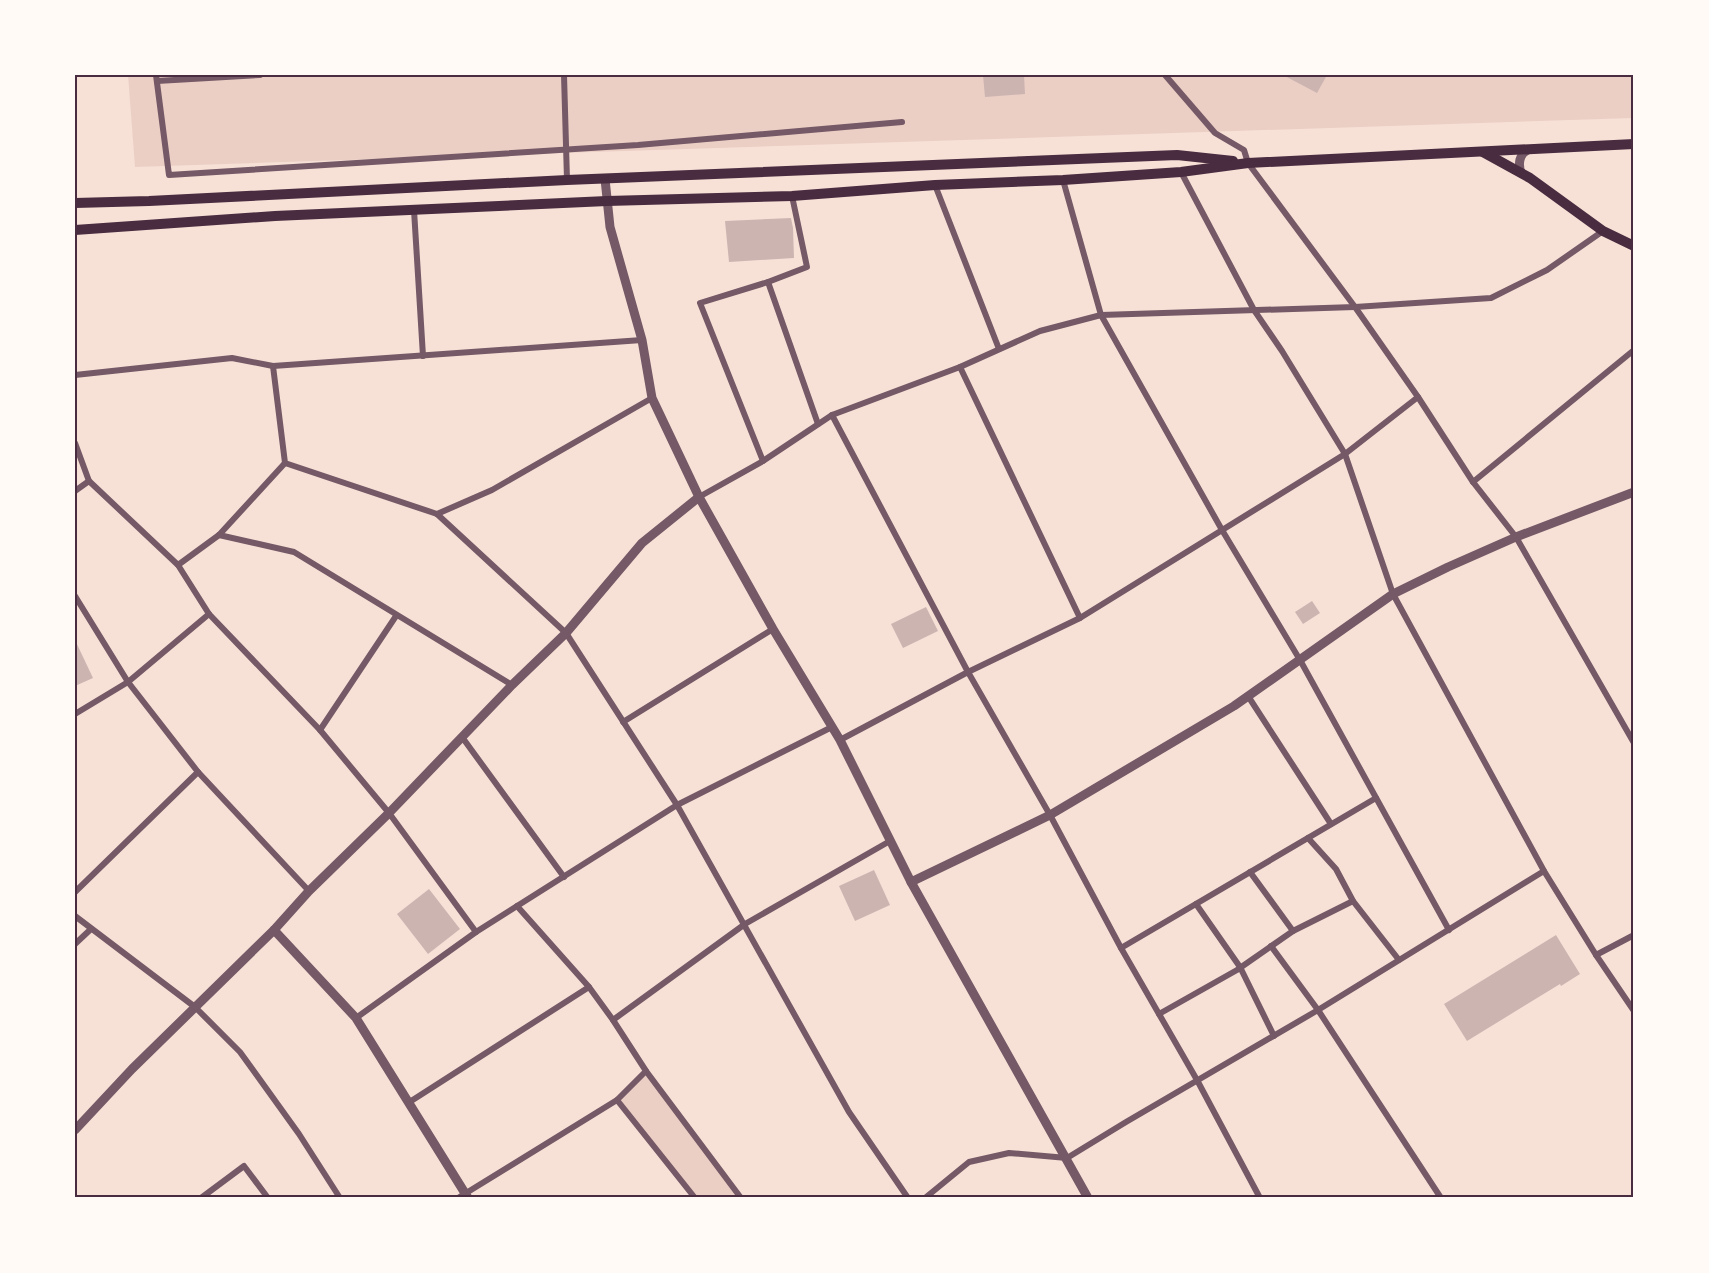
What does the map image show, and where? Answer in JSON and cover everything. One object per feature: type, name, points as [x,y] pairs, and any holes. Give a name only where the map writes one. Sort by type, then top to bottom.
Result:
[{"type":"main road","points":[[75,230],[275,216],[607,201],[792,196],[935,185],[1181,172],[1248,163],[1634,144]]},
{"type":"main road","points":[[1483,152],[1521,173],[1603,231],[1634,246]]},
{"type":"main road","points":[[75,203],[1177,155],[1248,163]]},
{"type":"street","points":[[260,75],[157,78],[169,175],[638,145],[902,122]]},
{"type":"street","points":[[564,75],[567,180]]},
{"type":"street","points":[[1165,75],[1215,134],[1244,150],[1248,163],[1355,307],[1418,397],[1473,482],[1516,537],[1634,743]]},
{"type":"street","points":[[1521,173],[1520,158],[1528,150]]},
{"type":"street","points":[[1181,172],[1254,310],[1346,454],[1393,594],[1544,871],[1634,1011]]},
{"type":"street","points":[[605,179],[610,227],[642,340],[652,398],[699,497],[773,629],[840,740],[911,882],[1088,1198]]},
{"type":"street","points":[[1063,180],[1101,315],[1222,530],[1300,660],[1449,930]]},
{"type":"street","points":[[935,185],[999,349]]},
{"type":"street","points":[[763,461],[700,303],[807,267],[792,196]]},
{"type":"street","points":[[414,210],[423,356]]},
{"type":"street","points":[[75,1130],[132,1069],[274,930],[309,891],[566,633],[642,543],[699,497],[763,461],[832,415],[960,367],[1040,331],[1101,315],[1355,307],[1491,298],[1547,270],[1603,231]]},
{"type":"street","points":[[768,282],[818,424]]},
{"type":"street","points":[[75,375],[232,358],[273,366],[642,340]]},
{"type":"street","points":[[1473,482],[1634,350]]},
{"type":"street","points":[[178,565],[219,535],[285,463],[273,366]]},
{"type":"street","points":[[960,367],[1080,618]]},
{"type":"street","points":[[840,740],[968,672],[1080,618],[1346,454],[1418,397]]},
{"type":"street","points":[[437,514],[492,490],[652,398]]},
{"type":"street","points":[[832,415],[968,672],[1050,815],[1260,1198]]},
{"type":"street","points":[[75,443],[89,481],[178,565],[209,614],[320,730],[389,813],[476,932]]},
{"type":"street","points":[[285,463],[437,514],[566,633],[676,805],[849,1112],[908,1198]]},
{"type":"street","points":[[75,491],[89,481]]},
{"type":"street","points":[[911,882],[1050,815],[1248,696],[1393,594],[1516,537],[1634,492]]},
{"type":"street","points":[[219,535],[294,552],[512,685]]},
{"type":"street","points":[[75,596],[128,682],[198,772],[309,891]]},
{"type":"street","points":[[75,714],[128,682],[209,614]]},
{"type":"street","points":[[320,730],[396,616]]},
{"type":"street","points":[[624,722],[773,629]]},
{"type":"street","points":[[1248,696],[1331,824]]},
{"type":"street","points":[[356,1018],[476,932],[676,805],[832,727]]},
{"type":"street","points":[[462,737],[564,877]]},
{"type":"street","points":[[75,892],[198,772]]},
{"type":"street","points":[[1121,948],[1376,798]]},
{"type":"street","points":[[1308,838],[1336,868],[1353,901],[1399,960]]},
{"type":"street","points":[[613,1020],[745,924],[890,842]]},
{"type":"street","points":[[925,1198],[969,1162],[1009,1153],[1067,1158],[1318,1010],[1544,871]]},
{"type":"street","points":[[1250,872],[1293,931]]},
{"type":"street","points":[[1159,1014],[1240,967],[1293,931],[1353,901]]},
{"type":"street","points":[[1196,904],[1240,967],[1274,1036]]},
{"type":"street","points":[[518,906],[589,987],[646,1071],[741,1198]]},
{"type":"street","points":[[75,916],[195,1007],[240,1052],[299,1134],[339,1198]]},
{"type":"street","points":[[75,944],[91,929]]},
{"type":"street","points":[[274,930],[356,1018],[464,1197],[617,1100],[646,1071]]},
{"type":"street","points":[[1596,955],[1634,935]]},
{"type":"street","points":[[1271,946],[1318,1010],[1442,1198]]},
{"type":"street","points":[[408,1103],[589,987]]},
{"type":"street","points":[[617,1100],[693,1198]]},
{"type":"street","points":[[201,1198],[244,1166],[268,1198]]},
{"type":"shaded area","points":[[128,75],[1634,75],[1634,118],[135,167]]},
{"type":"shaded area","points":[[646,1071],[741,1198],[695,1198],[617,1100]]},
{"type":"building","points":[[983,75],[1024,75],[1025,94],[985,97]]},
{"type":"building","points":[[1283,75],[1327,75],[1317,93]]},
{"type":"building","points":[[791,218],[794,258],[729,262],[725,221]]},
{"type":"building","points":[[1312,601],[1320,613],[1303,624],[1295,612]]},
{"type":"building","points":[[926,607],[938,631],[903,648],[891,624]]},
{"type":"building","points":[[75,640],[93,678],[75,686]]},
{"type":"building","points":[[874,870],[890,905],[855,921],[839,886]]},
{"type":"building","points":[[429,889],[460,929],[428,954],[397,914]]},
{"type":"building","points":[[1556,935],[1580,974],[1467,1041],[1444,1004]]}]
